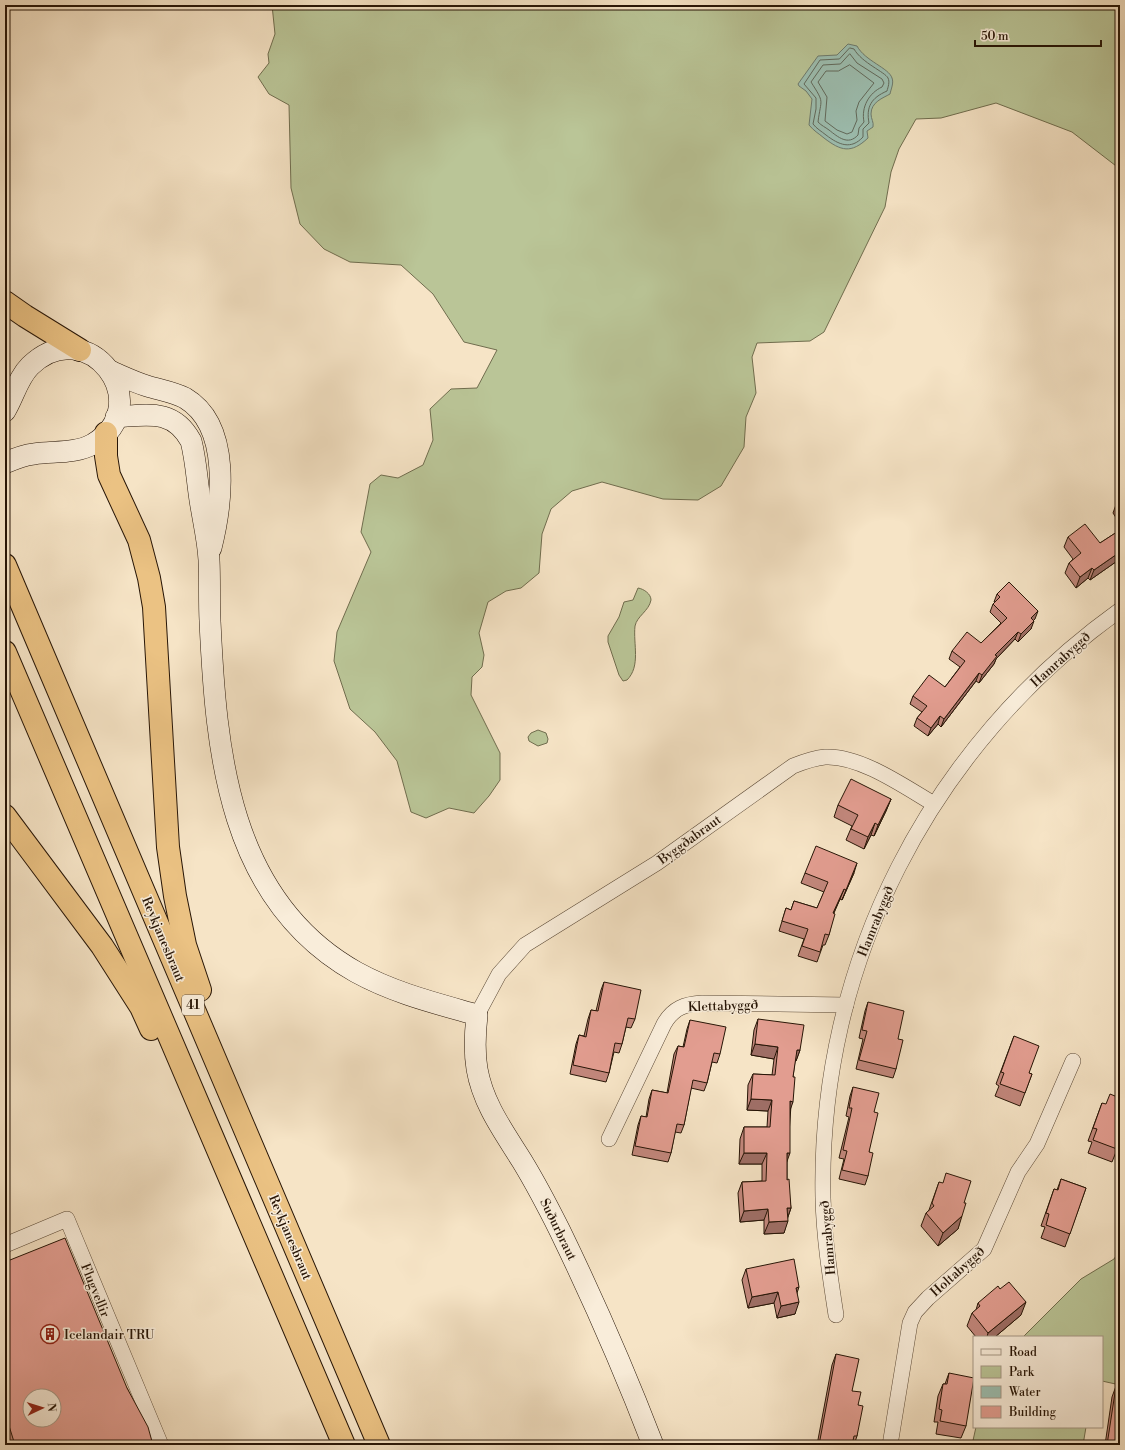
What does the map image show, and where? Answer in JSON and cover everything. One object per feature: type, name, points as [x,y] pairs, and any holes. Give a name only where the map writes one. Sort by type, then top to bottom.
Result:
[{"type":"highway","points":[[5,302],[80,350]]},
{"type":"highway","points":[[111,425],[106,456],[109,475],[139,540],[149,578],[154,607],[168,847],[175,896],[185,945],[205,1005],[280,1178],[324,1314]]},
{"type":"highway","name":"Reykjanesbraut","points":[[5,565],[379,1445]]},
{"type":"highway","points":[[5,652],[344,1445]]},
{"type":"highway","points":[[5,816],[102,946],[141,1007],[274,1311],[326,1403]]},
{"type":"street","points":[[5,410],[19,382],[31,366],[46,355],[60,350],[80,350],[102,361],[115,380],[119,396],[111,425],[93,444],[74,451],[32,454],[5,463]]},
{"type":"street","points":[[110,371],[134,382],[184,398],[192,403],[204,417],[212,431],[216,447],[220,481],[219,517],[209,558]]},
{"type":"street","points":[[111,425],[153,415],[165,416],[174,421],[187,433],[194,453],[209,558],[210,619],[216,715],[227,784],[235,815],[246,845],[258,871],[272,895],[290,918],[312,939],[355,971],[407,995],[477,1015]]},
{"type":"street","name":"Hamrabyggð","points":[[836,1315],[825,1237],[824,1159],[831,1081],[846,1005],[859,962],[882,901],[898,868],[934,804],[982,738],[1009,707],[1067,651],[1120,610]]},
{"type":"street","name":"Byggðabraut","points":[[477,1015],[499,974],[525,946],[657,863],[793,766],[809,760],[826,757],[858,763],[934,804]]},
{"type":"street","name":"Klettabyggð","points":[[609,1139],[667,1018],[678,1008],[690,1004],[702,1003],[846,1005]]},
{"type":"street","name":"Suðurbraut","points":[[477,1015],[474,1044],[477,1070],[486,1100],[502,1131],[538,1188],[598,1310],[653,1445]]},
{"type":"street","name":"Holtabyggð","points":[[890,1445],[907,1334],[915,1312],[924,1301],[984,1249],[1018,1172],[1037,1144],[1073,1061]]},
{"type":"street","name":"Flugvellir","points":[[5,1245],[67,1219],[161,1445]]},
{"type":"green space","points":[[272,5],[1120,5],[1120,169],[1072,132],[996,103],[941,118],[916,119],[899,149],[891,172],[885,207],[824,332],[810,341],[757,343],[752,357],[756,393],[746,417],[744,447],[721,486],[698,500],[663,499],[602,482],[572,491],[551,509],[542,534],[539,573],[521,588],[506,591],[488,602],[479,633],[484,655],[482,667],[472,677],[471,695],[500,753],[500,780],[489,796],[474,813],[449,808],[426,818],[411,812],[397,761],[375,732],[350,709],[334,661],[337,632],[371,552],[361,532],[370,484],[381,475],[398,478],[423,465],[433,440],[430,409],[451,389],[477,388],[497,350],[464,342],[433,294],[401,265],[350,262],[324,249],[300,224],[291,188],[289,105],[269,94],[258,77],[269,63],[268,54],[275,34]]},
{"type":"green space","points":[[638,588],[647,592],[651,600],[648,607],[636,622],[636,654],[634,668],[627,680],[623,681],[619,675],[608,642],[608,636],[619,617],[624,602],[633,600]]},
{"type":"green space","points":[[538,730],[546,733],[548,739],[547,743],[538,746],[529,741],[528,737],[531,733]]},
{"type":"green space","points":[[1120,1250],[1120,1385],[1103,1381],[1103,1336],[1024,1336],[1081,1279],[1114,1259]]},
{"type":"green space","points":[[976,1428],[1086,1428],[1083,1445],[972,1445]]},
{"type":"water","points":[[848,44],[857,46],[865,56],[890,74],[893,82],[890,94],[875,103],[873,106],[871,114],[873,127],[867,131],[868,138],[856,147],[846,149],[836,146],[809,125],[812,99],[798,84],[818,56],[837,55]]},
{"type":"building","points":[[1120,500],[1120,507],[1117,502]]},
{"type":"building","points":[[1085,524],[1100,543],[1120,530],[1120,552],[1094,570],[1092,568],[1080,577],[1069,563],[1081,553],[1068,537]]},
{"type":"building","points":[[1009,582],[1038,611],[1031,618],[1034,621],[1021,634],[1018,632],[995,655],[997,656],[982,675],[979,673],[944,719],[940,716],[931,728],[917,718],[927,706],[913,696],[929,675],[945,687],[965,661],[952,651],[967,632],[981,643],[1007,618],[993,604],[1000,597],[997,594]]},
{"type":"building","points":[[851,779],[891,799],[878,825],[875,823],[868,837],[851,829],[858,815],[838,805]]},
{"type":"building","points":[[816,846],[857,863],[846,890],[844,889],[833,913],[835,914],[829,935],[825,934],[820,952],[802,946],[808,929],[782,921],[786,908],[791,910],[794,901],[817,908],[828,882],[805,873]]},
{"type":"building","points":[[604,982],[641,990],[635,1019],[628,1018],[622,1044],[615,1043],[609,1073],[573,1065],[579,1035],[586,1037],[591,1010],[598,1011]]},
{"type":"building","points":[[868,1002],[904,1011],[898,1039],[903,1040],[896,1069],[859,1060],[867,1031],[862,1030]]},
{"type":"building","points":[[758,1019],[804,1025],[800,1050],[797,1050],[793,1077],[795,1077],[793,1102],[790,1101],[790,1153],[787,1153],[787,1180],[789,1179],[791,1208],[787,1208],[788,1221],[769,1222],[768,1209],[744,1211],[742,1182],[766,1181],[767,1153],[744,1153],[744,1127],[770,1127],[772,1100],[751,1099],[753,1074],[775,1075],[778,1047],[755,1044]]},
{"type":"building","points":[[690,1020],[726,1027],[720,1054],[714,1053],[707,1083],[693,1080],[684,1125],[677,1124],[671,1153],[635,1146],[641,1116],[647,1117],[652,1090],[668,1093],[678,1046],[684,1047]]},
{"type":"building","points":[[1014,1036],[1039,1046],[1029,1073],[1032,1074],[1025,1093],[1000,1084],[1004,1073],[1001,1072]]},
{"type":"building","points":[[853,1087],[879,1093],[874,1112],[878,1113],[869,1152],[873,1153],[868,1176],[842,1170],[847,1151],[843,1150],[852,1108],[849,1108]]},
{"type":"building","points":[[1110,1094],[1120,1098],[1120,1141],[1117,1149],[1093,1140],[1097,1129],[1093,1128],[1102,1103],[1106,1104]]},
{"type":"building","points":[[946,1173],[971,1181],[964,1203],[966,1203],[962,1216],[943,1233],[926,1213],[934,1206],[932,1203],[939,1182],[943,1183]]},
{"type":"building","points":[[1061,1179],[1086,1188],[1070,1234],[1046,1225],[1049,1214],[1046,1213],[1054,1189],[1058,1190]]},
{"type":"building","name":"Icelandair TRU","points":[[65,1238],[127,1388],[148,1427],[153,1445],[15,1445],[5,1413],[5,1262]]},
{"type":"building","points":[[794,1259],[799,1287],[796,1288],[799,1302],[781,1306],[778,1292],[752,1297],[746,1269]]},
{"type":"building","points":[[1009,1282],[1026,1302],[988,1333],[972,1313],[980,1306],[978,1303],[998,1286],[1000,1289]]},
{"type":"building","points":[[836,1354],[859,1359],[852,1391],[861,1392],[858,1405],[863,1406],[857,1436],[854,1436],[852,1445],[819,1445]]},
{"type":"building","points":[[949,1373],[973,1378],[966,1426],[940,1421],[942,1410],[939,1409],[943,1384],[947,1384]]},
{"type":"building","points":[[1116,1386],[1120,1386],[1120,1445],[1107,1445]]},
{"type":"place","name":"Icelandair TRU","points":[[50,1334]]}]
